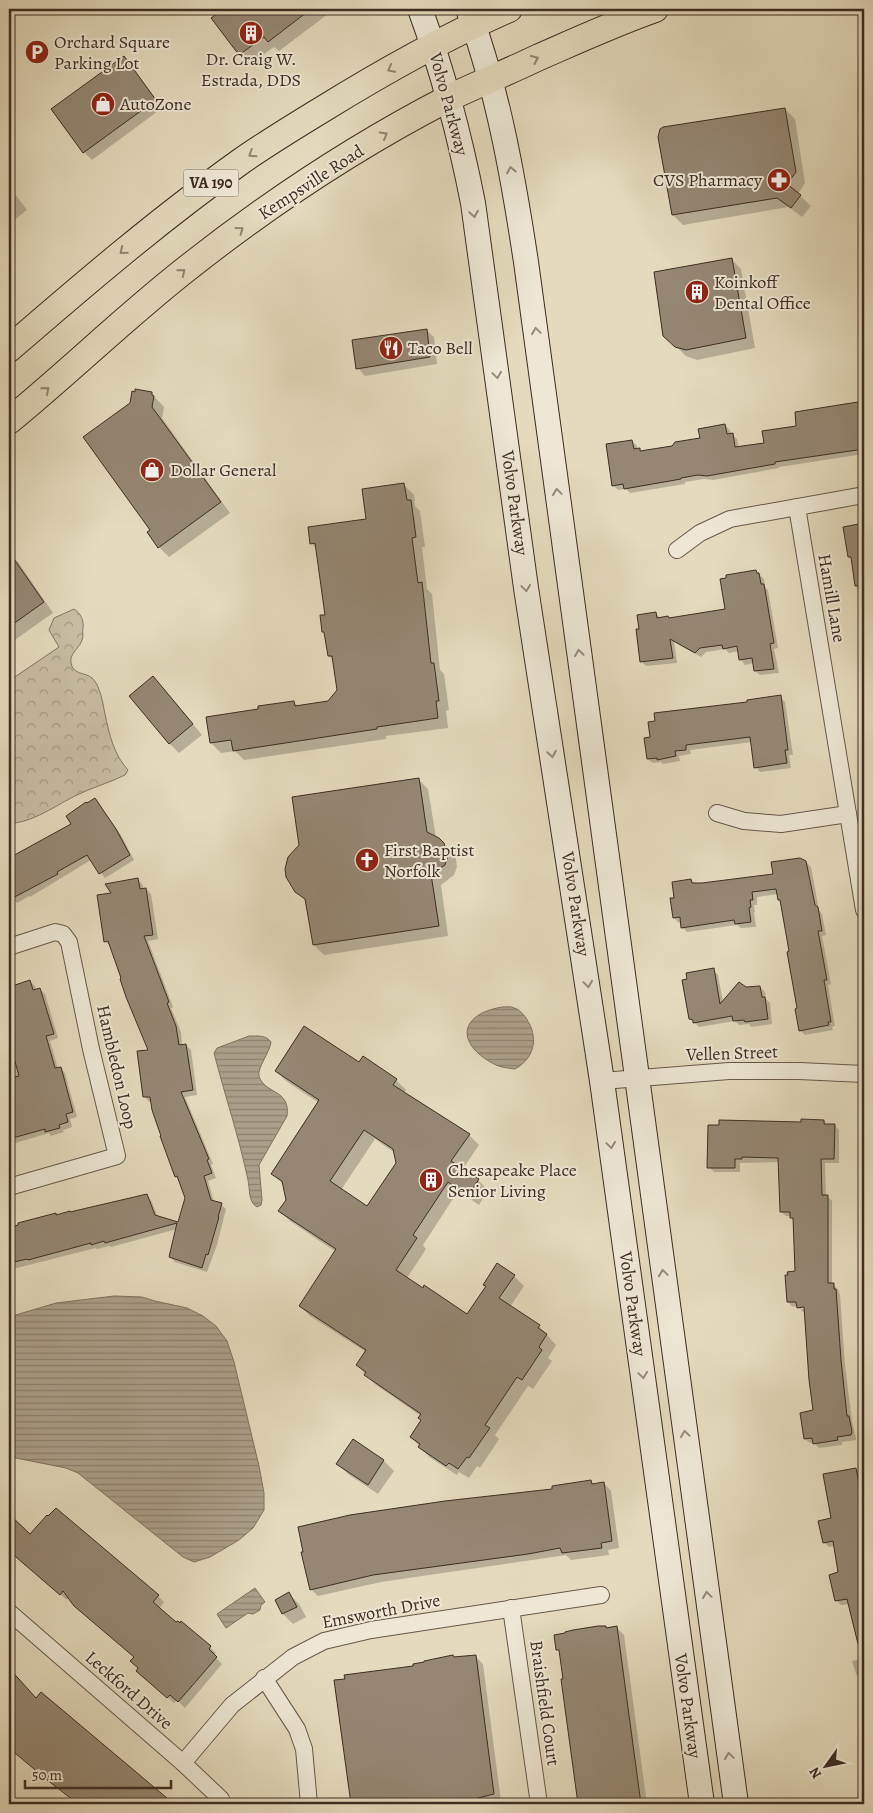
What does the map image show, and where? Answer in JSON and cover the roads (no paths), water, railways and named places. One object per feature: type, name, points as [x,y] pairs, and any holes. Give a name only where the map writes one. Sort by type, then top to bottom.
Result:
[{"type":"main road","name":"Volvo Parkway","points":[[420,9],[434,46],[465,161],[473,203],[528,596],[602,1081],[702,1804]]},
{"type":"main road","name":"VA 190","points":[[9,350],[107,264],[241,161],[372,79],[434,46],[471,17],[509,9]]},
{"type":"main road","name":"Kempsville Road","points":[[9,421],[79,362],[131,314],[186,269],[332,166],[448,98],[594,32],[655,9]]},
{"type":"main road","name":"Volvo Parkway","points":[[471,17],[490,78],[502,126],[525,253],[736,1804]]},
{"type":"street","points":[[677,550],[700,533],[730,519],[864,495]]},
{"type":"street","name":"Hamill Lane","points":[[797,507],[864,910]]},
{"type":"street","points":[[717,813],[744,822],[781,824],[848,814]]},
{"type":"street","name":"Hambledon Loop","points":[[9,947],[55,932],[63,934],[69,942],[91,1049],[117,1156],[9,1187]]},
{"type":"street","name":"Vellen Street","points":[[602,1081],[729,1071],[799,1071],[864,1074]]},
{"type":"street","name":"Emsworth Drive","points":[[183,1763],[232,1705],[293,1657],[324,1641],[371,1630],[601,1595]]},
{"type":"street","name":"Braishfield Court","points":[[511,1608],[538,1804]]},
{"type":"street","name":"Leckford Drive","points":[[9,1612],[183,1763],[221,1799]]},
{"type":"street","points":[[264,1678],[297,1729],[304,1749],[309,1804]]},
{"type":"place","name":"Dr. Craig W. Estrada, DDS","points":[[251,33]]},
{"type":"place","name":"Orchard Square Parking Lot","points":[[37,52]]},
{"type":"place","name":"AutoZone","points":[[103,104]]},
{"type":"place","name":"CVS Pharmacy","points":[[779,180]]},
{"type":"place","name":"Koinkoff Dental Office","points":[[697,292]]},
{"type":"place","name":"Taco Bell","points":[[391,348]]},
{"type":"place","name":"Dollar General","points":[[152,470]]},
{"type":"place","name":"First Baptist Norfolk","points":[[367,860]]},
{"type":"place","name":"Chesapeake Place Senior Living","points":[[431,1180]]}]
